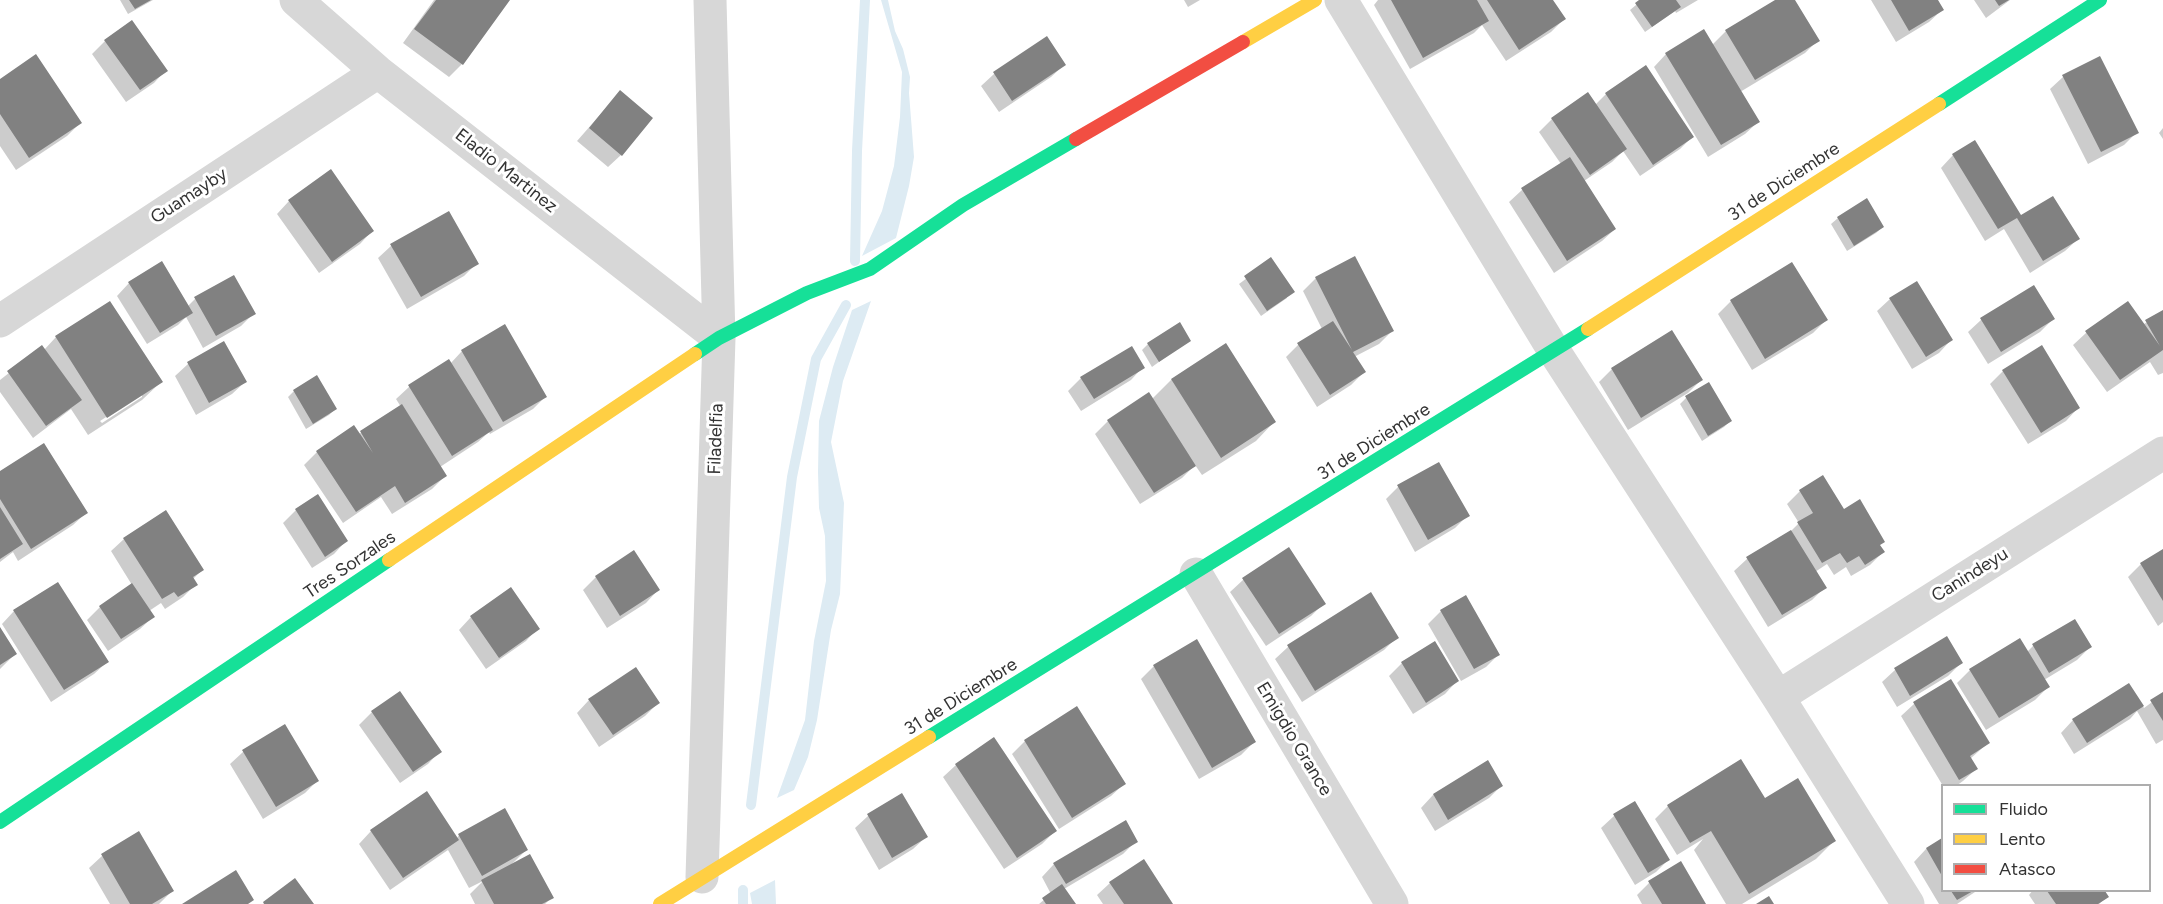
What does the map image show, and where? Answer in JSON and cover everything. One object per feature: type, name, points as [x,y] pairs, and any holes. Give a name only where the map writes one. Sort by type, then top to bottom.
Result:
[{"type":"street","name":"Eladio Martinez","points":[[296,0],[378,72],[719,338]]},
{"type":"street","name":"Filadelfia","points":[[702,877],[719,338],[710,0]]},
{"type":"street","name":"Tres Sorzales","points":[[0,822],[719,338],[807,293],[870,268],[963,205],[1315,0]]},
{"type":"street","points":[[1341,0],[1554,351],[1778,697],[1908,904]]},
{"type":"street","name":"31 de Diciembre","points":[[660,904],[1554,351],[2100,0]]},
{"type":"street","name":"Guamayby","points":[[0,321],[378,72]]},
{"type":"street","name":"Canindeyu","points":[[1778,697],[2163,453]]},
{"type":"street","name":"Emigdio Grance","points":[[1196,574],[1392,904]]},
{"type":"shaded area","points":[[881,0],[888,0],[910,77],[914,157],[896,238],[862,256],[882,211],[894,166],[900,117],[902,72]]},
{"type":"shaded area","points":[[871,301],[843,381],[831,442],[844,503],[840,594],[831,630],[817,720],[808,757],[794,790],[777,798],[805,720],[814,641],[826,581],[825,536],[819,508],[819,421],[833,367],[852,310]]},
{"type":"shaded area","points":[[775,880],[776,904],[752,904],[750,893]]},
{"type":"building","points":[[129,0],[151,0],[135,9]]},
{"type":"building","points":[[436,0],[510,0],[463,65],[414,29]]},
{"type":"building","points":[[1391,0],[1477,0],[1489,21],[1423,58]]},
{"type":"building","points":[[1487,0],[1553,0],[1566,19],[1519,50]]},
{"type":"building","points":[[1639,0],[1676,0],[1681,7],[1652,27],[1635,3]]},
{"type":"building","points":[[1775,0],[1795,0],[1820,41],[1755,80],[1725,30]]},
{"type":"building","points":[[1891,0],[1938,0],[1944,10],[1909,31]]},
{"type":"building","points":[[1995,0],[2009,0],[1999,6]]},
{"type":"building","points":[[132,20],[168,71],[140,90],[104,40]]},
{"type":"building","points":[[1704,29],[1760,122],[1721,145],[1665,53]]},
{"type":"building","points":[[1047,36],[1066,65],[1012,101],[993,72]]},
{"type":"building","points":[[36,54],[82,123],[29,158],[0,114],[0,79]]},
{"type":"building","points":[[2100,56],[2139,133],[2101,152],[2062,75]]},
{"type":"building","points":[[1646,65],[1694,137],[1653,165],[1605,93]]},
{"type":"building","points":[[620,90],[653,118],[622,156],[589,128]]},
{"type":"building","points":[[1588,92],[1627,149],[1590,175],[1551,118]]},
{"type":"building","points":[[1975,140],[2021,215],[2053,196],[2080,239],[2043,261],[2017,218],[1998,229],[1952,154]]},
{"type":"building","points":[[1570,157],[1616,229],[1567,261],[1521,188]]},
{"type":"building","points":[[331,169],[374,231],[332,262],[288,200]]},
{"type":"building","points":[[1867,198],[1884,227],[1854,246],[1837,217]]},
{"type":"building","points":[[449,211],[479,264],[421,297],[390,244]]},
{"type":"building","points":[[1355,256],[1394,331],[1353,352],[1366,372],[1330,395],[1297,343],[1333,321],[1352,350],[1315,277]]},
{"type":"building","points":[[1271,257],[1295,292],[1267,311],[1244,276]]},
{"type":"building","points":[[162,261],[193,313],[160,333],[128,282]]},
{"type":"building","points":[[1792,262],[1828,320],[1765,359],[1730,300]]},
{"type":"building","points":[[234,275],[256,314],[216,336],[194,297]]},
{"type":"building","points":[[1917,281],[1953,340],[1926,357],[1889,298]]},
{"type":"building","points":[[2034,285],[2055,319],[2001,352],[1980,318]]},
{"type":"building","points":[[110,301],[163,382],[107,418],[55,336]]},
{"type":"building","points":[[2128,301],[2160,346],[2145,320],[2163,310],[2163,350],[2120,380],[2085,331]]},
{"type":"building","points":[[1180,322],[1191,341],[1159,362],[1147,343]]},
{"type":"building","points":[[505,324],[547,397],[503,422],[461,350]]},
{"type":"building","points":[[1672,330],[1703,380],[1641,418],[1611,368]]},
{"type":"building","points":[[224,341],[247,382],[209,403],[187,362]]},
{"type":"building","points":[[1226,343],[1276,422],[1221,458],[1171,379]]},
{"type":"building","points":[[42,345],[82,400],[46,426],[7,371]]},
{"type":"building","points":[[2042,345],[2080,408],[2041,433],[2002,370]]},
{"type":"building","points":[[1132,346],[1145,368],[1094,399],[1080,377]]},
{"type":"building","points":[[449,359],[493,430],[452,456],[408,385]]},
{"type":"building","points":[[317,375],[337,409],[313,424],[293,390]]},
{"type":"building","points":[[1709,382],[1732,421],[1708,436],[1685,396]]},
{"type":"building","points":[[1149,392],[1196,466],[1154,493],[1107,420]]},
{"type":"building","points":[[402,404],[447,476],[405,503],[395,486],[356,512],[316,451],[354,425],[373,453],[360,431]]},
{"type":"building","points":[[44,443],[88,513],[31,549],[0,499],[0,471]]},
{"type":"building","points":[[1439,462],[1470,516],[1428,540],[1397,485]]},
{"type":"building","points":[[1823,475],[1844,509],[1860,499],[1885,542],[1880,545],[1885,552],[1865,565],[1859,556],[1847,563],[1840,553],[1822,563],[1797,522],[1813,513],[1799,490]]},
{"type":"building","points":[[318,494],[348,541],[325,557],[295,509]]},
{"type":"building","points":[[0,507],[23,544],[0,559]]},
{"type":"building","points":[[166,510],[204,570],[193,577],[198,585],[178,597],[174,592],[162,599],[123,538]]},
{"type":"building","points":[[1791,530],[1827,588],[1782,615],[1746,557]]},
{"type":"building","points":[[1289,547],[1326,604],[1279,634],[1242,578]]},
{"type":"building","points":[[2163,549],[2163,601],[2140,563]]},
{"type":"building","points":[[634,550],[660,590],[620,616],[595,576]]},
{"type":"building","points":[[58,582],[109,662],[64,690],[13,610]]},
{"type":"building","points":[[132,583],[155,617],[121,639],[99,606]]},
{"type":"building","points":[[511,587],[540,629],[499,658],[470,616]]},
{"type":"building","points":[[1371,592],[1399,638],[1315,691],[1287,645]]},
{"type":"building","points":[[1466,595],[1500,655],[1474,669],[1440,610]]},
{"type":"building","points":[[2075,619],[2092,647],[2049,673],[2032,644]]},
{"type":"building","points":[[0,627],[17,654],[0,665]]},
{"type":"building","points":[[1947,636],[1963,663],[1910,696],[1894,668]]},
{"type":"building","points":[[2020,638],[2050,687],[1999,718],[1969,669]]},
{"type":"building","points":[[1197,639],[1256,742],[1212,768],[1153,665]]},
{"type":"building","points":[[1435,641],[1459,681],[1426,703],[1401,662]]},
{"type":"building","points":[[636,667],[660,703],[613,735],[588,699]]},
{"type":"building","points":[[1951,679],[1990,743],[1970,756],[1978,769],[1959,780],[1913,702]]},
{"type":"building","points":[[2129,683],[2144,706],[2087,743],[2072,719]]},
{"type":"building","points":[[400,691],[442,752],[413,772],[371,711]]},
{"type":"building","points":[[2163,692],[2163,721],[2150,700]]},
{"type":"building","points":[[1077,706],[1126,784],[1072,818],[1024,740]]},
{"type":"building","points":[[285,724],[319,781],[276,807],[242,750]]},
{"type":"building","points":[[994,737],[1057,831],[1017,858],[955,764]]},
{"type":"building","points":[[1741,759],[1765,798],[1798,778],[1836,841],[1749,894],[1711,831],[1690,843],[1667,805]]},
{"type":"building","points":[[1488,760],[1503,786],[1448,820],[1433,794]]},
{"type":"building","points":[[427,791],[459,840],[403,878],[370,830]]},
{"type":"building","points":[[902,793],[928,837],[892,858],[867,814]]},
{"type":"building","points":[[1635,801],[1670,860],[1648,873],[1613,814]]},
{"type":"building","points":[[505,808],[528,850],[482,876],[458,834]]},
{"type":"building","points":[[1126,820],[1138,842],[1066,884],[1053,863]]},
{"type":"building","points":[[139,831],[174,891],[152,904],[130,904],[101,854]]},
{"type":"building","points":[[1941,839],[1941,874],[1926,848]]},
{"type":"building","points":[[530,854],[554,898],[542,904],[494,904],[481,880]]},
{"type":"building","points":[[1144,859],[1173,904],[1124,904],[1109,882]]},
{"type":"building","points":[[1681,861],[1706,904],[1662,904],[1648,881]]},
{"type":"building","points":[[236,870],[254,900],[248,904],[182,904]]},
{"type":"building","points":[[295,878],[314,904],[264,904],[263,902]]},
{"type":"building","points":[[1062,884],[1076,904],[1046,904],[1042,898]]},
{"type":"building","points":[[1952,892],[1971,892],[1957,900]]},
{"type":"building","points":[[2048,892],[2106,892],[2109,897],[2098,904],[2056,904]]},
{"type":"building","points":[[1769,896],[1774,904],[1756,904]]},
{"type":"waterway","points":[[855,261],[857,151],[865,0]]},
{"type":"waterway","points":[[751,805],[792,477],[816,359],[846,305]]},
{"type":"waterway","points":[[743,890],[743,904]]},
{"type":"traffic: fast","points":[[1939,104],[2100,0]]},
{"type":"traffic: fast","points":[[695,354],[719,338],[807,293],[870,269],[963,205],[1076,139]]},
{"type":"traffic: fast","points":[[929,737],[1588,329]]},
{"type":"traffic: fast","points":[[0,822],[389,560]]},
{"type":"traffic: slow","points":[[1243,42],[1315,0]]},
{"type":"traffic: slow","points":[[1588,329],[1939,104]]},
{"type":"traffic: slow","points":[[389,560],[695,354]]},
{"type":"traffic: slow","points":[[660,904],[929,737]]},
{"type":"traffic: jam","points":[[1076,139],[1243,42]]}]
